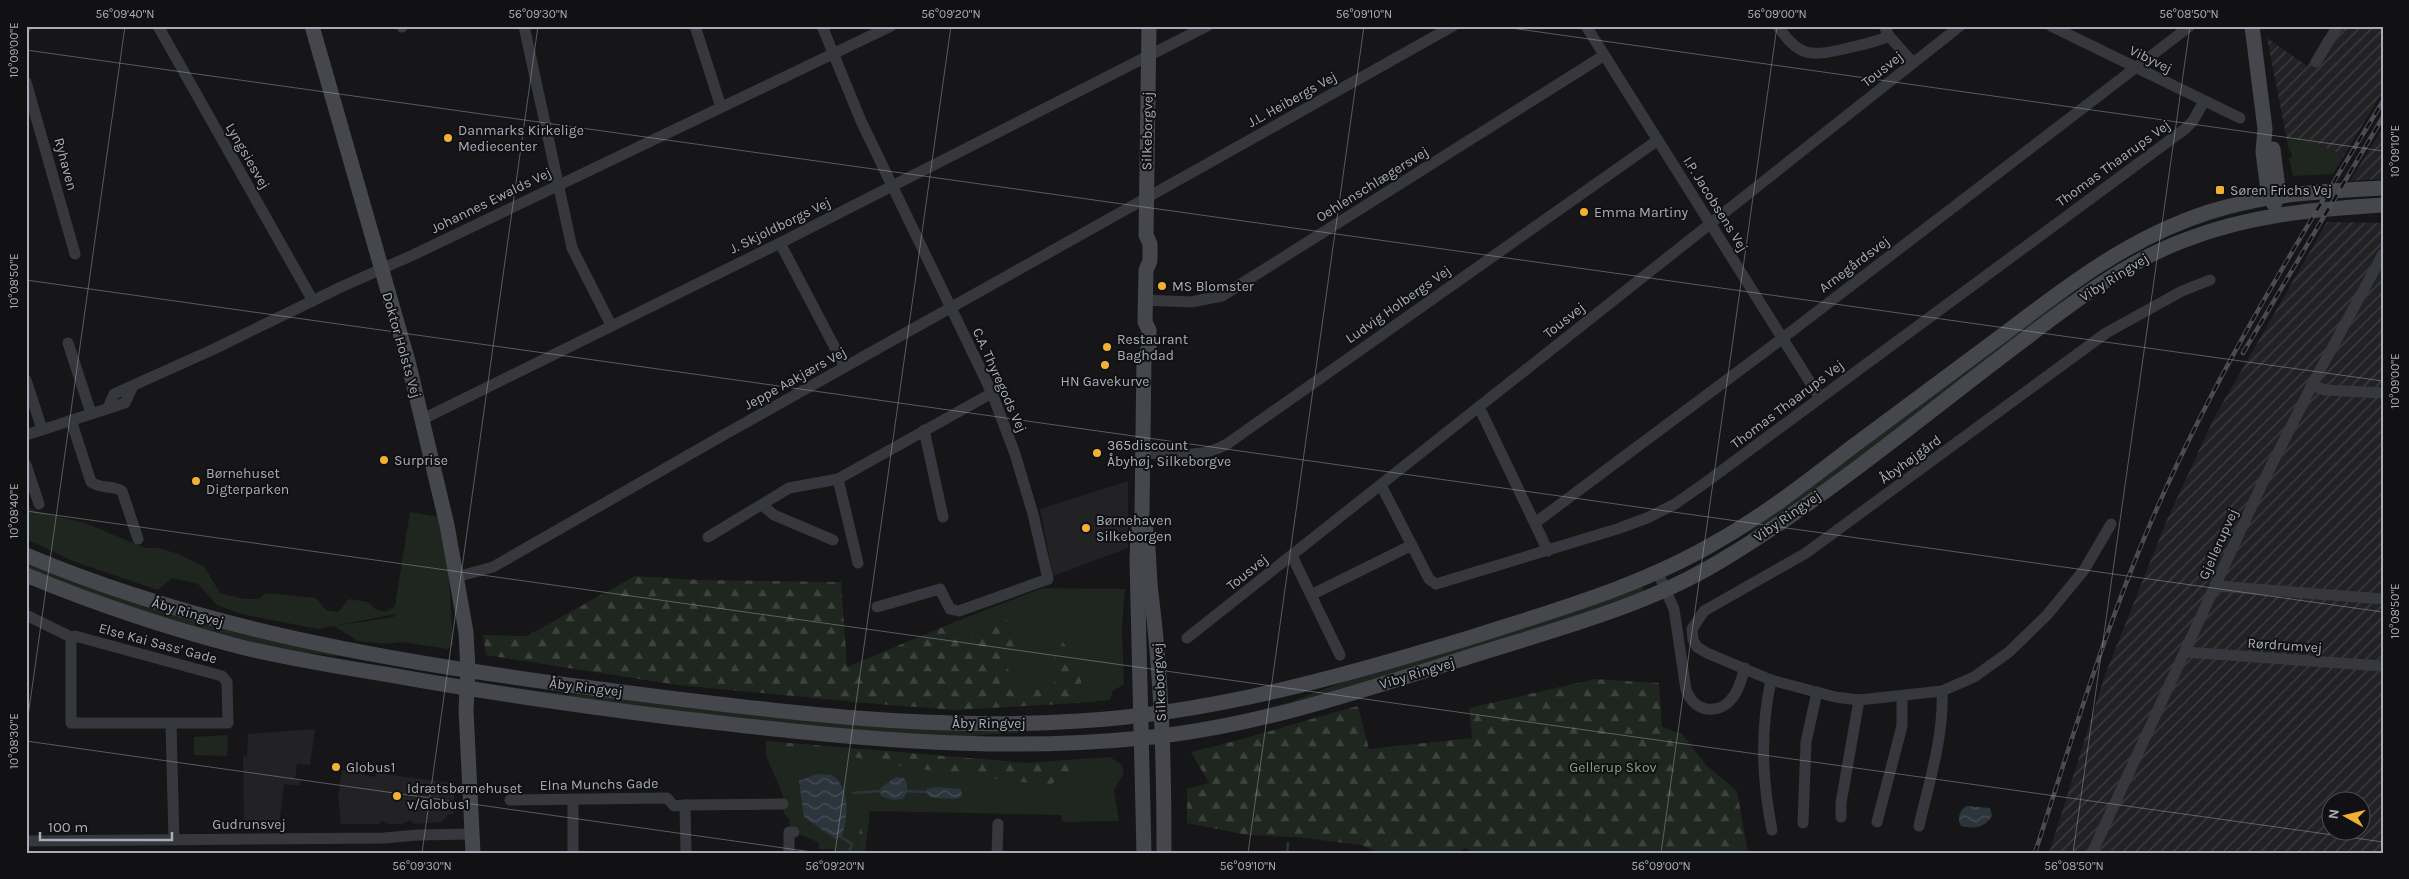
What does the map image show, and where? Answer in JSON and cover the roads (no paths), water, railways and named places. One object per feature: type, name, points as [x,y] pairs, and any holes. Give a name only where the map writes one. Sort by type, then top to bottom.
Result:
[{"type":"main road","name":"Doktor Holsts Vej","points":[[312,26],[423,419],[456,577],[466,632],[473,853]]},
{"type":"main road","name":"Silkeborgvej","points":[[1144,853],[1143,738],[1137,560],[1138,534],[1142,512],[1144,356],[1149,347],[1149,330],[1145,322],[1146,270],[1141,261],[1141,243],[1146,235],[1149,26]]},
{"type":"main road","points":[[2252,26],[2265,129],[2263,152],[2274,199],[2291,213]]},
{"type":"main road","name":"Viby Ringvej","points":[[1161,713],[1267,694],[1356,671],[1570,606],[1658,573],[1714,544],[1771,508],[2030,314],[2114,255],[2137,242],[2187,220],[2236,205],[2274,199],[2383,188]]},
{"type":"main road","points":[[2191,237],[2242,214],[2262,209],[2274,199]]},
{"type":"main road","name":"Viby Ringvej","points":[[1143,738],[1212,728],[1336,698],[1586,620],[1666,589],[1722,560],[1781,522],[2102,283],[2145,257],[2191,237],[2238,223],[2291,213],[2383,205]]},
{"type":"main road","name":"Silkeborgvej","points":[[1142,512],[1148,534],[1151,592],[1158,653],[1164,853]]},
{"type":"main road","name":"Åby Ringvej","points":[[26,555],[118,590],[234,626],[299,640],[468,670],[658,696],[868,718],[964,723],[1022,723],[1080,721],[1161,713]]},
{"type":"main road","name":"Åby Ringvej","points":[[26,575],[137,616],[249,649],[467,689],[654,715],[857,737],[1021,745],[1068,744],[1143,738]]},
{"type":"street","name":"Lyngsiesvej","points":[[158,26],[313,301]]},
{"type":"street","points":[[524,26],[572,248],[611,325]]},
{"type":"street","points":[[695,26],[721,107]]},
{"type":"street","name":"C.A. Thyregods Vej","points":[[822,26],[861,121],[992,393],[1015,454],[1033,514],[1048,579],[959,611],[950,609],[940,588],[877,607]]},
{"type":"street","name":"Johannes Ewalds Vej","points":[[26,435],[125,403],[132,388],[891,26]]},
{"type":"street","name":"J. Skjoldborgs Vej","points":[[423,419],[780,243],[892,184],[1207,26]]},
{"type":"street","name":"J.L. Heibergs Vej","points":[[1146,198],[1453,26]]},
{"type":"street","name":"I.P. Jacobsens Vej","points":[[1586,26],[1603,56],[1820,398]]},
{"type":"street","points":[[1778,26],[1795,48],[1818,54],[1887,31],[1914,63]]},
{"type":"street","name":"Tousvej","points":[[1187,638],[1960,26]]},
{"type":"street","name":"Vibyvej","points":[[2050,26],[2240,118]]},
{"type":"street","name":"Arnegårdsvej","points":[[1534,523],[1547,516],[1782,338],[2190,26]]},
{"type":"street","points":[[2316,62],[2338,26]]},
{"type":"street","name":"Oehlenschlægersvej","points":[[1145,300],[1192,302],[1222,296],[1603,56]]},
{"type":"street","name":"Ryhaven","points":[[26,82],[75,254]]},
{"type":"street","name":"Thomas Thaarups Vej","points":[[1381,485],[1429,579],[1436,584],[1548,551],[1632,523],[1674,504],[2185,129],[2193,121],[2204,101]]},
{"type":"street","name":"Ludvig Holbergs Vej","points":[[1143,453],[1197,454],[1212,451],[1227,444],[1658,140]]},
{"type":"street","name":"Jeppe Aakjærs Vej","points":[[456,577],[493,567],[1146,198]]},
{"type":"street","points":[[780,243],[845,367]]},
{"type":"street","name":"Gjellerupvej","points":[[2092,853],[2261,486],[2312,385],[2383,254]]},
{"type":"street","name":"Åbyhøjgård","points":[[2111,524],[2084,570],[2040,621],[2009,652],[1974,677],[1942,691],[1859,700],[1835,697],[1771,680],[1707,654],[1697,647],[1693,640],[1692,629],[1704,611],[1806,553],[2106,333],[2182,291],[2210,280]]},
{"type":"street","points":[[68,343],[91,413]]},
{"type":"street","points":[[26,380],[42,429]]},
{"type":"street","points":[[2312,385],[2325,390],[2383,393]]},
{"type":"street","points":[[708,537],[789,488],[838,479],[992,393]]},
{"type":"street","points":[[1479,407],[1548,551]]},
{"type":"street","points":[[71,420],[91,482],[122,491],[138,539]]},
{"type":"street","points":[[924,430],[943,516]]},
{"type":"street","points":[[26,465],[39,504]]},
{"type":"street","points":[[838,479],[858,563]]},
{"type":"street","points":[[762,506],[774,515],[833,540]]},
{"type":"street","points":[[1311,595],[1412,545]]},
{"type":"street","points":[[1292,556],[1340,655]]},
{"type":"street","points":[[1658,573],[1674,609],[1686,690],[1692,702],[1704,709],[1717,710],[1723,707],[1736,693],[1745,668]]},
{"type":"street","points":[[2216,586],[2383,599]]},
{"type":"street","points":[[26,615],[70,637]]},
{"type":"street","name":"Else Kai Sass' Gade","points":[[75,636],[222,676],[227,682],[228,723],[72,723],[70,637],[75,636]]},
{"type":"street","name":"Rørdrumvej","points":[[2185,652],[2383,666]]},
{"type":"street","points":[[1771,680],[1765,708],[1762,758],[1765,793],[1772,830]]},
{"type":"street","points":[[1919,826],[1941,730],[1943,714],[1942,691]]},
{"type":"street","points":[[1803,823],[1806,742],[1817,692]]},
{"type":"street","points":[[1877,822],[1902,726],[1902,696]]},
{"type":"street","points":[[1841,817],[1841,802],[1859,700]]},
{"type":"street","points":[[171,724],[174,840]]},
{"type":"street","name":"Elna Munchs Gade","points":[[510,800],[667,798],[674,806],[685,805]]},
{"type":"street","points":[[573,799],[573,853]]},
{"type":"street","points":[[686,853],[685,805],[783,804]]},
{"type":"street","points":[[997,853],[998,824]]},
{"type":"street","points":[[789,853],[789,832],[794,832]]},
{"type":"street","name":"Gudrunsvej","points":[[26,842],[384,838],[418,834],[472,834]]},
{"type":"water","points":[[817,774],[832,775],[838,780],[845,795],[846,821],[844,830],[841,837],[835,839],[804,817],[799,781]]},
{"type":"water","points":[[896,777],[904,778],[907,784],[907,791],[903,799],[893,800],[881,796],[880,788]]},
{"type":"water","points":[[936,787],[961,789],[962,797],[955,799],[931,798],[925,792],[927,789]]},
{"type":"water","points":[[1966,806],[1990,808],[1992,816],[1979,827],[1961,826],[1959,815]]},
{"type":"waterway","points":[[853,793],[881,791]]},
{"type":"waterway","points":[[904,791],[926,792]]},
{"type":"waterway","points":[[841,837],[852,844],[849,853]]},
{"type":"waterway","points":[[1287,853],[1288,843]]},
{"type":"railway","points":[[2035,853],[2089,686],[2119,603],[2134,562],[2176,467],[2230,360],[2383,101]]},
{"type":"railway","points":[[2243,353],[2383,117]]},
{"type":"place","name":"Danmarks Kirkelige Mediecenter","points":[[448,138]]},
{"type":"place","name":"Søren Frichs Vej","points":[[2220,190]]},
{"type":"place","name":"Emma Martiny","points":[[1584,212]]},
{"type":"place","name":"MS Blomster","points":[[1162,286]]},
{"type":"place","name":"Restaurant Baghdad","points":[[1107,347]]},
{"type":"place","name":"HN Gavekurve","points":[[1105,365]]},
{"type":"place","name":"365discount Åbyhøj, Silkeborgve","points":[[1097,453]]},
{"type":"place","name":"Surprise","points":[[384,460]]},
{"type":"place","name":"Børnehuset Digterparken","points":[[196,481]]},
{"type":"place","name":"Børnehaven Silkeborgen","points":[[1086,528]]},
{"type":"place","name":"Globus1","points":[[336,767]]},
{"type":"place","name":"Idrætsbørnehuset v/Globus1","points":[[397,796]]},
{"type":"park label","name":"Gellerup Skov","points":[[1613,767]]}]
